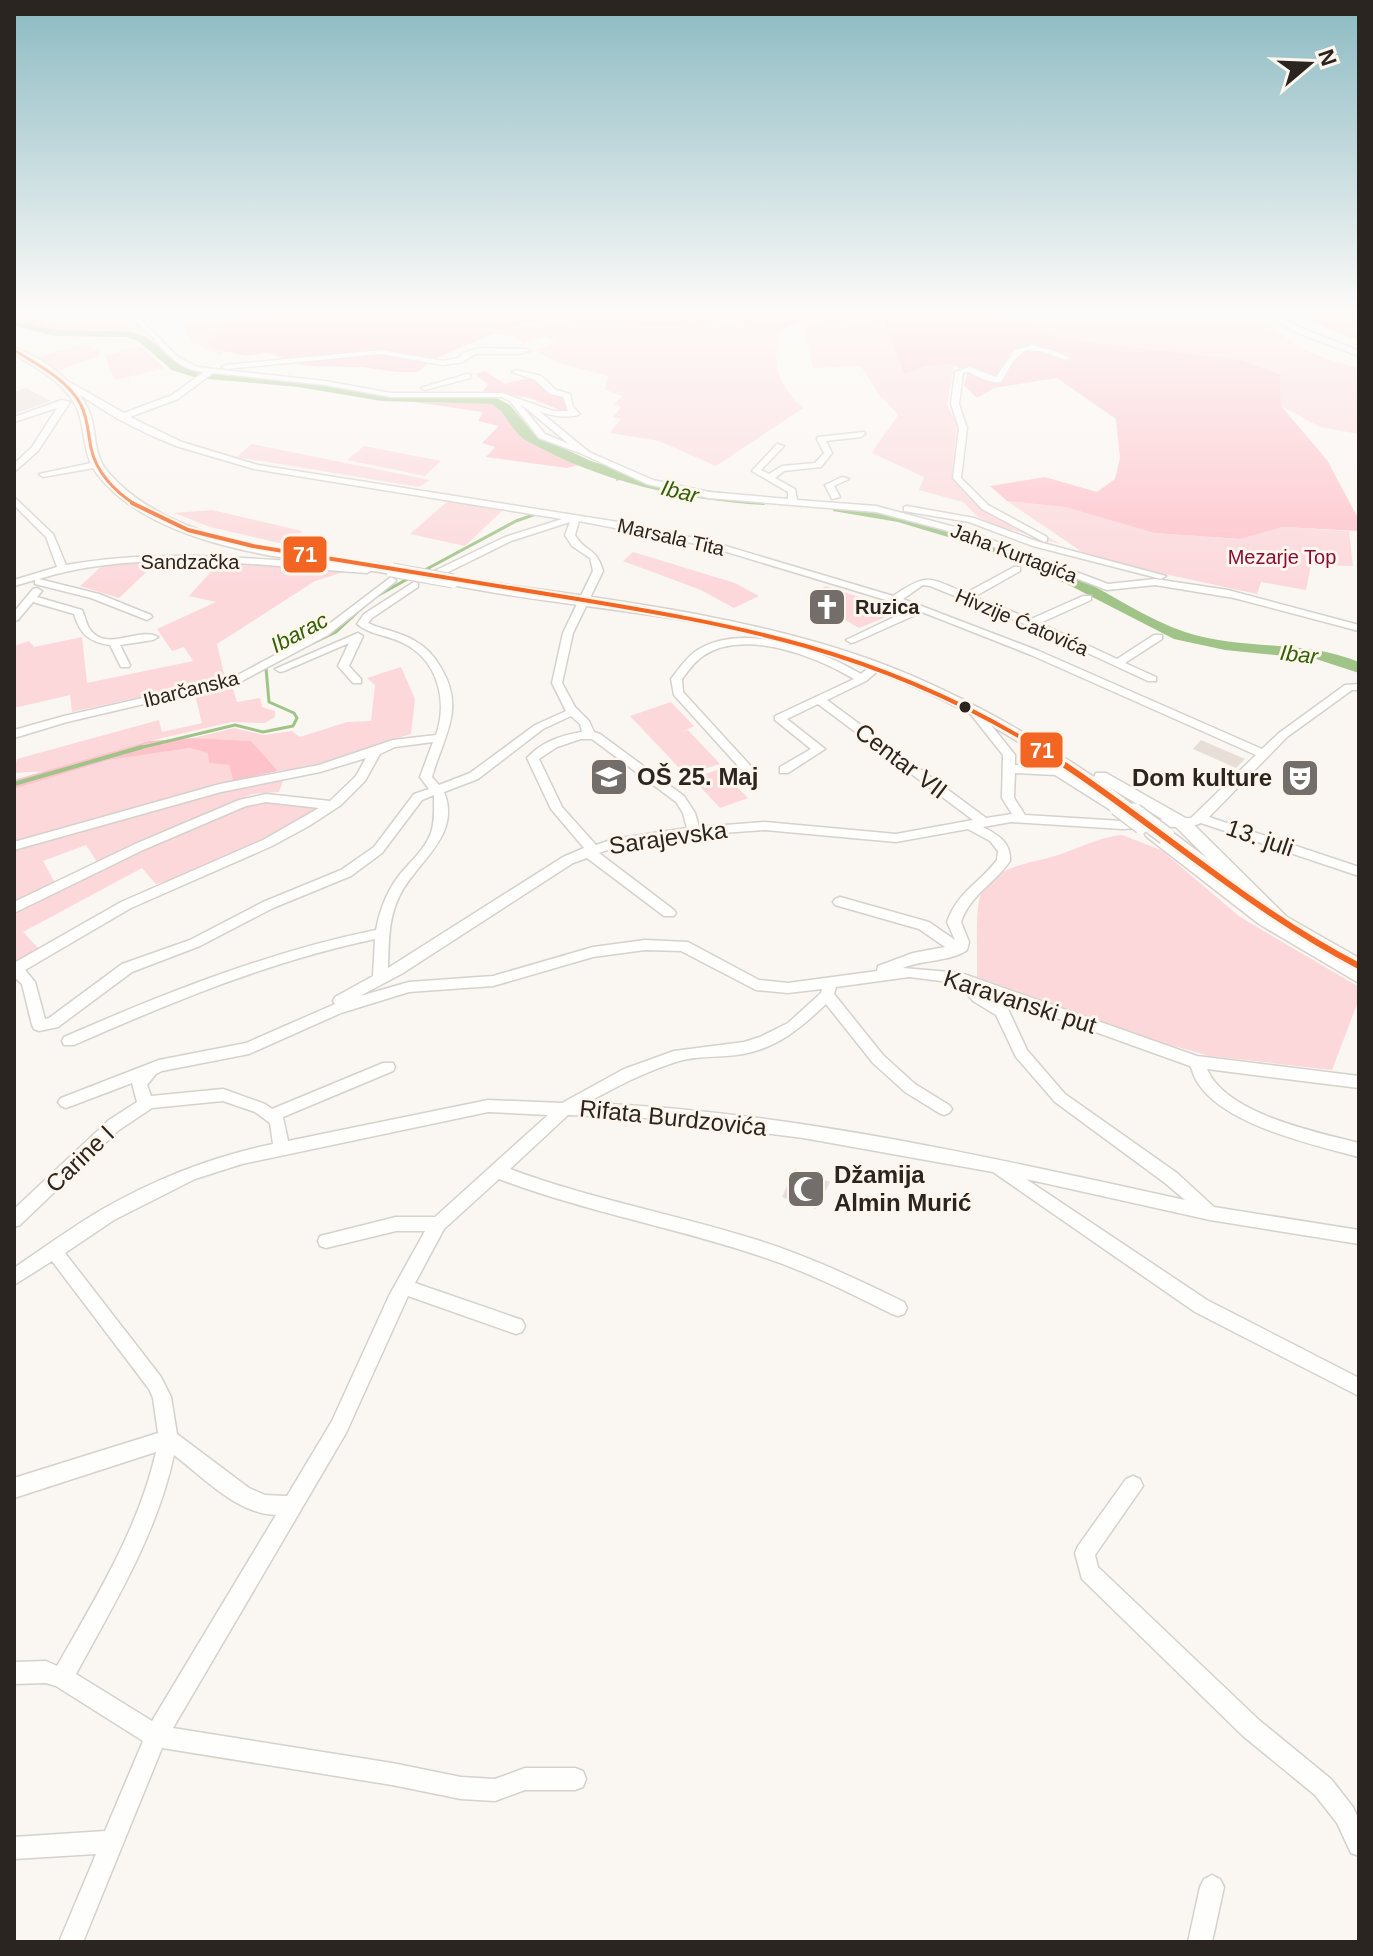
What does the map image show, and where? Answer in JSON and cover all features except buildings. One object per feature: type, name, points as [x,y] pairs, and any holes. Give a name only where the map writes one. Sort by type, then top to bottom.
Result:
[{"type":"main road","points":[[83,404],[96,465],[126,498],[158,518],[205,535],[369,568],[401,580],[453,581],[583,600],[670,613],[776,635],[924,686],[1027,742],[1134,812],[1159,835],[1283,924],[1359,966]]},
{"type":"main road","points":[[1027,742],[1055,751],[1084,766],[1183,824],[1283,924]]},
{"type":"street","points":[[14,420],[59,404]]},
{"type":"street","points":[[16,465],[35,449],[64,404]]},
{"type":"street","name":"Marsala Tita","points":[[97,404],[179,444],[257,467],[576,517],[709,544],[922,608],[1035,653],[1263,754]]},
{"type":"street","points":[[121,417],[155,404]]},
{"type":"street","name":"Jaha Kurtagića","points":[[516,404],[542,436],[632,476],[678,489],[709,495],[793,499],[876,509],[963,532],[1097,585],[1114,588],[1155,582],[1236,595]]},
{"type":"street","name":"Jaha Kurtagića","points":[[526,404],[586,454]]},
{"type":"street","points":[[530,404],[552,413],[576,414],[568,404]]},
{"type":"street","points":[[955,404],[963,428],[956,471],[965,490],[985,507],[1079,555]]},
{"type":"street","points":[[84,415],[108,410]]},
{"type":"street","points":[[769,478],[782,469],[818,465],[828,453],[821,439],[861,434]]},
{"type":"street","points":[[780,446],[756,471],[792,491],[793,499]]},
{"type":"street","points":[[43,474],[96,465]]},
{"type":"street","points":[[835,497],[829,485],[845,479]]},
{"type":"street","name":"Jaha Kurtagića","points":[[793,499],[804,496],[869,500],[965,518],[1036,544],[1358,625]]},
{"type":"street","points":[[14,500],[50,536],[63,569]]},
{"type":"street","points":[[357,681],[343,666],[362,632],[362,624],[401,580],[576,517]]},
{"type":"street","points":[[576,517],[570,535],[575,544],[590,553],[597,562],[598,571],[568,633],[557,683],[572,712],[585,723],[589,734],[680,799],[689,813],[694,831]]},
{"type":"street","name":"Sandzačka","points":[[14,583],[38,580],[63,569],[178,561],[369,568]]},
{"type":"street","points":[[966,597],[1017,569]]},
{"type":"street","points":[[14,618],[34,599],[38,580],[95,596],[147,617]]},
{"type":"street","name":"Ibarčanska","points":[[14,734],[64,719],[238,679],[324,633],[401,580]]},
{"type":"street","name":"Hivzije Ćatovića","points":[[894,600],[923,582],[1031,623],[1152,679]]},
{"type":"street","points":[[1031,623],[1087,598]]},
{"type":"street","points":[[34,599],[72,609],[81,616],[83,628],[90,636],[114,643],[153,637]]},
{"type":"street","points":[[851,640],[922,608]]},
{"type":"street","points":[[280,669],[362,632],[408,640],[423,650],[436,665],[447,706],[426,777],[436,788],[442,812],[433,848],[398,888],[387,909],[380,979]]},
{"type":"street","points":[[1117,663],[1158,637]]},
{"type":"street","points":[[752,774],[678,693],[676,679],[700,653],[729,643],[756,640],[829,662],[862,679]]},
{"type":"street","points":[[114,643],[125,665]]},
{"type":"street","points":[[784,770],[819,749],[779,718],[862,679],[876,667]]},
{"type":"street","name":"13. juli","points":[[1354,687],[1298,722],[1200,818],[1359,872]]},
{"type":"street","name":"Centar VII","points":[[820,700],[1004,846],[1001,868],[973,892],[955,919],[955,927],[963,939],[958,950]]},
{"type":"street","points":[[375,752],[371,767],[360,783],[306,825],[127,904],[14,969],[28,982],[39,1025],[53,1023],[127,968],[195,943],[268,905],[346,873],[378,850],[418,797],[474,776],[539,727],[572,712]]},
{"type":"street","points":[[975,712],[1009,762],[1058,771],[1159,835],[1264,921],[1359,978]]},
{"type":"street","points":[[589,734],[541,751],[533,758],[557,809],[590,850],[669,913]]},
{"type":"street","points":[[14,846],[220,788],[320,768],[393,744],[440,738]]},
{"type":"street","points":[[1021,818],[1008,798],[1009,762],[1014,748],[1027,742]]},
{"type":"street","points":[[14,908],[139,847],[243,803],[266,798],[331,805]]},
{"type":"street","name":"Sarajevska","points":[[312,1018],[590,850],[694,831],[765,826],[896,838],[1021,818],[1089,824],[1183,824],[1200,818]]},
{"type":"street","points":[[840,902],[924,925],[958,950]]},
{"type":"street","points":[[69,1041],[172,997],[327,946],[383,933]]},
{"type":"street","name":"Karavanski put","points":[[312,1018],[409,987],[493,981],[593,952],[645,945],[683,946],[756,985],[769,988],[828,990],[861,979],[909,972],[961,978],[1196,1062],[1359,1082]]},
{"type":"street","points":[[861,979],[913,958],[958,950]]},
{"type":"street","points":[[961,978],[978,997],[1002,1011],[1021,1053],[1060,1098],[1171,1178],[1210,1213]]},
{"type":"street","points":[[71,1942],[156,1736],[339,1427],[438,1224],[566,1108],[629,1073],[679,1055],[745,1048],[765,1041],[793,1027],[828,990],[878,1059],[910,1088],[944,1109]]},
{"type":"street","points":[[66,1102],[172,1062],[249,1048],[312,1018]]},
{"type":"street","points":[[1196,1062],[1198,1074],[1209,1089],[1229,1103],[1301,1134],[1359,1150]]},
{"type":"street","points":[[273,1115],[388,1067]]},
{"type":"street","points":[[151,1070],[139,1084],[139,1091],[149,1102],[223,1095],[273,1115],[280,1128],[282,1149]]},
{"type":"street","name":"Carine I","points":[[14,1220],[114,1125],[149,1102]]},
{"type":"street","name":"Rifata Burdzovića","points":[[14,1277],[53,1250],[163,1185],[229,1161],[488,1106],[647,1112],[803,1132],[993,1165],[1210,1213],[1359,1237]]},
{"type":"street","points":[[993,1165],[1201,1306],[1359,1387]]},
{"type":"street","points":[[497,1171],[545,1190],[741,1242],[807,1265],[898,1308]]},
{"type":"street","points":[[326,1241],[396,1224],[438,1224]]},
{"type":"street","points":[[53,1250],[155,1383],[162,1397],[168,1439],[160,1475],[128,1560],[62,1678]]},
{"type":"street","points":[[405,1287],[516,1326]]},
{"type":"street","points":[[14,1488],[168,1439]]},
{"type":"street","points":[[168,1439],[242,1495],[265,1505],[294,1506]]},
{"type":"street","points":[[1133,1486],[1085,1553],[1089,1572],[1251,1728],[1323,1787],[1345,1815],[1359,1845]]},
{"type":"street","points":[[14,1673],[46,1672],[62,1678],[156,1736],[461,1788],[495,1790],[525,1779],[575,1779]]},
{"type":"street","points":[[14,1848],[113,1842]]},
{"type":"street","points":[[1200,1942],[1212,1887]]},
{"type":"green space","points":[[615,404],[800,404],[803,408],[716,466],[659,441],[610,433],[621,419],[613,417],[621,407]]},
{"type":"green space","points":[[888,404],[947,404],[957,424],[952,471],[964,489],[996,512],[1061,544],[994,525],[977,516],[963,502],[919,490],[924,477],[872,453],[898,415]]},
{"type":"green space","points":[[1359,404],[1359,434],[1320,427],[1281,406]]},
{"type":"green space","points":[[251,444],[430,480],[419,487],[237,457]]},
{"type":"green space","points":[[364,446],[441,461],[425,476],[347,460]]},
{"type":"green space","points":[[449,500],[502,511],[465,546],[410,534]]},
{"type":"green space","name":"Mezarje Top","points":[[1007,501],[1065,507],[1154,533],[1239,539],[1283,527],[1349,531],[1353,566],[1311,565],[1306,590],[1261,582],[1257,594],[1091,558]]},
{"type":"green space","points":[[212,510],[302,531],[288,545],[210,527],[174,513]]},
{"type":"green space","points":[[633,552],[735,583],[759,596],[734,608],[701,590],[623,561]]},
{"type":"green space","points":[[157,562],[119,598],[80,586],[103,565]]},
{"type":"green space","points":[[218,564],[350,570],[315,581],[217,644],[225,678],[72,712],[70,695],[14,708],[14,646],[29,641],[34,647],[82,637],[87,683],[193,661],[184,647],[172,651],[157,629],[216,602],[189,596]]},
{"type":"green space","points":[[826,586],[901,611],[859,628],[833,613],[836,610],[829,601],[818,603],[807,597]]},
{"type":"green space","points":[[401,667],[415,699],[411,734],[359,755],[278,771],[251,741],[193,738],[234,728],[264,735],[292,731],[300,737],[347,722],[371,721],[375,685],[367,678]]},
{"type":"green space","points":[[231,682],[237,702],[260,698],[262,707],[275,711],[275,717],[265,723],[232,722],[149,741],[48,771],[14,773],[17,759],[159,720],[162,732],[202,723],[194,691]]},
{"type":"green space","points":[[671,702],[694,726],[680,733],[688,730],[720,764],[686,775],[630,716]]},
{"type":"green space","points":[[191,748],[209,753],[209,763],[229,765],[233,781],[14,843],[14,789],[109,760]]},
{"type":"green space","points":[[719,769],[748,798],[720,808],[693,779]]},
{"type":"green space","points":[[283,781],[279,792],[252,794],[97,862],[86,845],[43,861],[55,883],[14,902],[14,848],[242,784]]},
{"type":"green space","points":[[264,800],[301,803],[318,809],[307,821],[170,880],[156,884],[142,868],[23,932],[42,952],[14,963],[14,910],[142,848]]},
{"type":"green space","points":[[1122,835],[1161,850],[1240,917],[1359,987],[1359,999],[1332,1070],[1210,1056],[1163,1043],[977,977],[978,908],[988,882],[1018,866]]},
{"type":"shaded area","points":[[430,404],[494,404],[531,442],[579,465],[567,468],[486,457],[495,447],[482,443],[499,426],[478,421],[483,412]]},
{"type":"shaded area","points":[[546,404],[566,404],[573,411]]},
{"type":"shaded area","points":[[1095,404],[1281,404],[1327,460],[1359,520],[1359,531],[1283,527],[1240,539],[1154,533],[1065,507],[1007,501],[990,486],[1045,477],[1097,492],[1115,479],[1120,458],[1116,419]]},
{"type":"shaded area","points":[[193,738],[251,741],[278,771],[233,781],[229,765],[209,763],[208,753],[190,748],[109,760],[14,789],[14,780],[149,741]]},
{"type":"waterway","name":"Ibar","points":[[500,404],[524,434],[586,464],[673,490],[764,501]]},
{"type":"waterway","name":"Ibarac","points":[[617,480],[621,477]]},
{"type":"waterway","name":"Ibar","points":[[838,508],[928,525],[987,544],[1071,580],[1180,636],[1225,646],[1316,654],[1359,668]]},
{"type":"waterway","name":"Ibarac","points":[[423,571],[516,521],[536,514]]},
{"type":"waterway","name":"Ibarac","points":[[377,596],[411,577]]},
{"type":"waterway","name":"Ibarac","points":[[313,643],[336,632],[364,606]]},
{"type":"waterway","name":"Ibarac","points":[[135,749],[235,725],[263,732],[293,726],[297,718],[294,713],[269,702],[266,668],[270,665]]},
{"type":"waterway","name":"Ibarac","points":[[135,749],[142,747]]},
{"type":"waterway","name":"Ibarac","points":[[14,784],[135,749]]},
{"type":"transit line","name":"71","points":[[81,404],[95,462],[111,486],[146,512],[188,530],[253,546],[707,620],[843,655],[921,685],[977,713],[1083,777],[1271,914],[1359,966]]},
{"type":"place","name":"Ruzica","points":[[827,607]]},
{"type":"place","name":"OŠ 25. Maj","points":[[609,777]]},
{"type":"place","name":"Dom kulture","points":[[1300,778]]},
{"type":"place","name":"Džamija Almin Murić","points":[[806,1189]]}]
